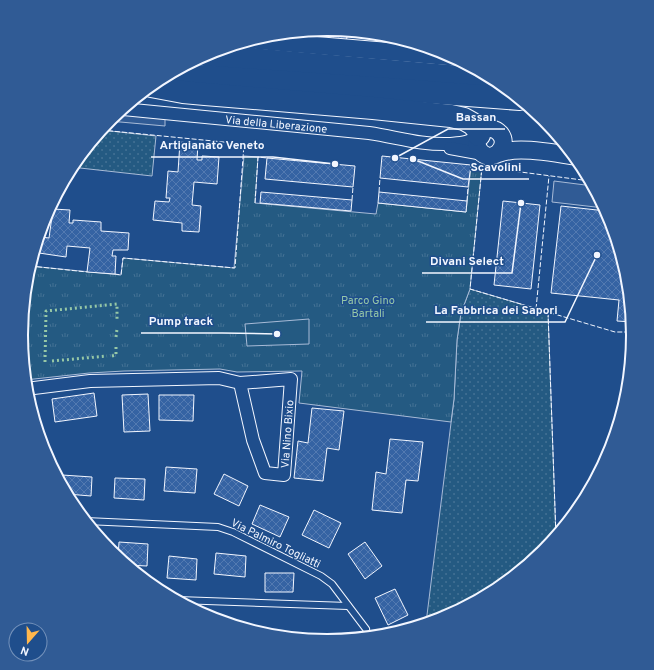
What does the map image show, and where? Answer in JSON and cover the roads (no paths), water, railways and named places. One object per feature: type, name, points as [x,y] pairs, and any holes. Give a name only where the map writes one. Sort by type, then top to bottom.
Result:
[{"type":"highway","points":[[220,56],[481,79]]},
{"type":"highway","points":[[180,75],[511,99]]},
{"type":"highway","points":[[159,88],[183,92],[366,107],[451,116],[464,119],[473,124],[478,130],[485,145]]},
{"type":"main road","points":[[271,42],[431,55]]},
{"type":"main road","name":"Via della Liberazione","points":[[544,152],[524,146],[495,130],[488,129],[482,131],[485,145],[565,155]]},
{"type":"street","name":"Via della Liberazione","points":[[130,110],[370,133],[429,144],[485,145]]},
{"type":"street","name":"Via della Liberazione","points":[[429,144],[463,143],[474,139],[485,145]]},
{"type":"street","name":"Via Nino Bixio","points":[[33,388],[90,381],[219,378],[240,383],[291,379],[284,475],[265,473],[253,440],[240,383]]},
{"type":"lane","name":"Via Palmiro Togliatti","points":[[93,521],[218,527],[233,532],[321,576],[332,584],[366,629]]},
{"type":"lane","points":[[190,600],[348,606]]},
{"type":"place","name":"Bassan","points":[[395,158]]},
{"type":"place","name":"Scavolini","points":[[413,159]]},
{"type":"place","name":"Artigianato Veneto","points":[[335,164]]},
{"type":"place","name":"Divani Select","points":[[521,203]]},
{"type":"place","name":"La Fabbrica dei Sapori","points":[[597,255]]},
{"type":"place","name":"Pump track","points":[[277,334]]},
{"type":"park label","name":"Parco Gino Bartali","points":[[368,306]]}]
